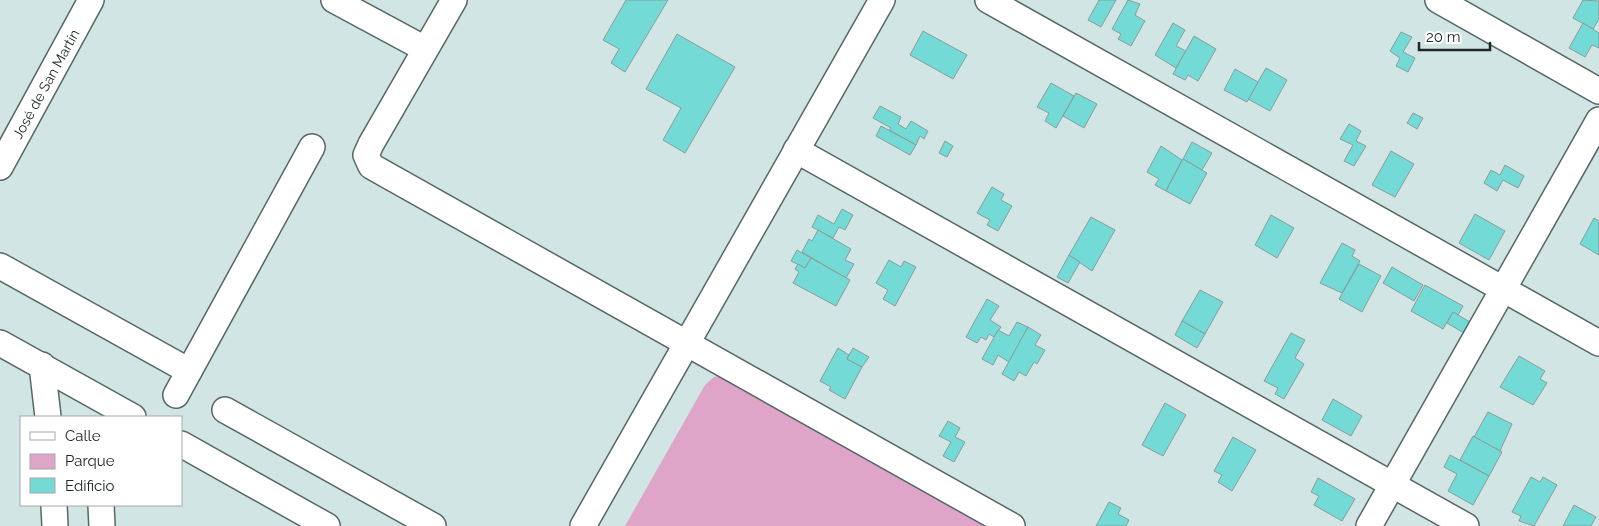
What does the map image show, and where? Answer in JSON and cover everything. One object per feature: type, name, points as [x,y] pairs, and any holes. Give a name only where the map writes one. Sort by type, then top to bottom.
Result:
[{"type":"street","name":"José de San Martín","points":[[0,167],[91,0]]},
{"type":"street","points":[[334,0],[362,6],[426,49]]},
{"type":"street","points":[[454,0],[371,144],[366,155],[371,166],[1012,526]]},
{"type":"street","points":[[583,526],[882,0]]},
{"type":"street","points":[[988,0],[1599,343]]},
{"type":"street","points":[[1438,0],[1599,91]]},
{"type":"street","points":[[1369,526],[1599,120]]},
{"type":"street","points":[[176,395],[312,147]]},
{"type":"street","points":[[796,150],[1466,526]]},
{"type":"street","points":[[0,266],[189,371]]},
{"type":"street","points":[[0,343],[42,365],[96,407],[129,416]]},
{"type":"street","points":[[42,365],[48,416]]},
{"type":"street","points":[[224,410],[433,526]]},
{"type":"street","points":[[182,445],[327,526]]},
{"type":"street","points":[[54,506],[55,526]]},
{"type":"street","points":[[101,506],[102,526]]},
{"type":"green space","points":[[722,375],[997,526],[625,526],[705,385],[714,377]]},
{"type":"building","points":[[626,0],[668,0],[625,72],[611,63],[619,49],[603,40]]},
{"type":"building","points":[[1099,0],[1116,0],[1101,27],[1088,20]]},
{"type":"building","points":[[1128,0],[1140,4],[1135,15],[1145,21],[1131,46],[1118,39],[1121,34],[1112,29]]},
{"type":"building","points":[[1583,0],[1599,1],[1599,19],[1593,29],[1573,18]]},
{"type":"building","points":[[1173,23],[1185,30],[1176,46],[1186,51],[1176,68],[1155,55]]},
{"type":"building","points":[[1583,23],[1599,33],[1599,48],[1592,45],[1585,57],[1569,48]]},
{"type":"building","points":[[923,31],[967,55],[953,79],[910,55]]},
{"type":"building","points":[[1401,32],[1412,37],[1403,52],[1415,58],[1408,72],[1396,66],[1400,58],[1390,51]]},
{"type":"building","points":[[677,34],[735,67],[685,153],[663,140],[681,108],[646,89]]},
{"type":"building","points":[[1194,36],[1216,49],[1198,81],[1188,75],[1185,80],[1173,74]]},
{"type":"building","points":[[1266,68],[1287,80],[1270,111],[1248,99]]},
{"type":"building","points":[[1235,69],[1258,82],[1247,102],[1224,90]]},
{"type":"building","points":[[1051,83],[1074,96],[1056,128],[1045,121],[1049,113],[1037,107]]},
{"type":"building","points":[[1076,93],[1097,104],[1084,128],[1063,116]]},
{"type":"building","points":[[880,106],[901,117],[898,124],[906,129],[911,121],[928,131],[924,139],[920,136],[916,145],[889,130],[891,128],[873,118]]},
{"type":"building","points":[[1413,113],[1423,118],[1417,129],[1407,123]]},
{"type":"building","points":[[1349,124],[1361,131],[1356,141],[1366,146],[1354,166],[1344,161],[1353,145],[1340,139]]},
{"type":"building","points":[[881,126],[916,145],[910,155],[876,136]]},
{"type":"building","points":[[945,141],[953,146],[947,157],[939,153]]},
{"type":"building","points":[[1192,142],[1212,153],[1202,170],[1183,159]]},
{"type":"building","points":[[1161,146],[1182,160],[1166,191],[1155,185],[1159,179],[1147,172]]},
{"type":"building","points":[[1391,151],[1414,164],[1395,197],[1372,185]]},
{"type":"building","points":[[1183,159],[1207,173],[1190,204],[1166,191]]},
{"type":"building","points":[[1505,165],[1524,176],[1518,188],[1503,180],[1497,191],[1484,183],[1491,170],[1500,175]]},
{"type":"building","points":[[992,187],[1004,194],[1001,200],[1012,206],[998,231],[987,225],[990,220],[977,213]]},
{"type":"building","points":[[842,209],[853,215],[845,230],[839,227],[833,238],[812,227],[818,215],[834,224]]},
{"type":"building","points":[[1475,214],[1505,231],[1489,260],[1459,243]]},
{"type":"building","points":[[1271,215],[1294,228],[1277,258],[1255,245]]},
{"type":"building","points":[[1091,217],[1115,230],[1092,271],[1069,255]]},
{"type":"building","points":[[1594,218],[1599,221],[1599,255],[1580,244]]},
{"type":"building","points":[[818,230],[851,249],[845,260],[854,264],[846,278],[802,252],[809,239],[812,241]]},
{"type":"building","points":[[1342,243],[1355,250],[1352,256],[1360,261],[1342,293],[1320,283]]},
{"type":"building","points":[[797,250],[811,258],[805,268],[791,261]]},
{"type":"building","points":[[1069,255],[1080,262],[1068,283],[1057,277]]},
{"type":"building","points":[[811,258],[850,280],[836,306],[793,283],[799,272],[795,269],[798,264],[805,268]]},
{"type":"building","points":[[889,260],[901,267],[904,261],[916,267],[895,306],[883,299],[888,290],[876,283]]},
{"type":"building","points":[[1359,264],[1381,276],[1362,312],[1339,299]]},
{"type":"building","points":[[1392,267],[1423,285],[1414,301],[1383,283]]},
{"type":"building","points":[[1425,285],[1463,306],[1458,315],[1453,312],[1443,329],[1411,311]]},
{"type":"building","points":[[1200,290],[1223,302],[1205,334],[1182,321]]},
{"type":"building","points":[[987,299],[999,306],[990,320],[1001,327],[994,337],[989,334],[986,340],[981,337],[977,343],[966,337]]},
{"type":"building","points":[[1453,312],[1470,322],[1464,333],[1447,323]]},
{"type":"building","points":[[1182,321],[1205,334],[1197,348],[1175,335]]},
{"type":"building","points":[[1017,322],[1028,327],[1009,362],[998,355],[993,365],[982,359],[998,330],[1009,336]]},
{"type":"building","points":[[1028,327],[1041,335],[1035,345],[1045,350],[1037,364],[1034,362],[1026,376],[1019,372],[1014,381],[1002,374]]},
{"type":"building","points":[[1291,333],[1305,340],[1295,358],[1304,364],[1284,399],[1275,394],[1278,388],[1264,381]]},
{"type":"building","points":[[838,348],[849,355],[847,359],[862,367],[845,399],[829,390],[831,387],[820,381]]},
{"type":"building","points":[[853,348],[869,357],[862,367],[847,359]]},
{"type":"building","points":[[1519,356],[1545,371],[1540,379],[1547,383],[1533,405],[1500,387]]},
{"type":"building","points":[[1333,399],[1362,416],[1351,436],[1322,420]]},
{"type":"building","points":[[1165,403],[1186,415],[1163,456],[1142,445]]},
{"type":"building","points":[[1488,412],[1512,424],[1500,451],[1474,437]]},
{"type":"building","points":[[948,421],[960,428],[955,437],[965,442],[954,462],[943,456],[951,442],[939,436]]},
{"type":"building","points":[[1473,436],[1502,452],[1489,476],[1460,460]]},
{"type":"building","points":[[1233,437],[1256,450],[1232,491],[1218,482],[1222,475],[1214,471]]},
{"type":"building","points":[[1450,455],[1489,476],[1473,505],[1448,491],[1457,474],[1444,467]]},
{"type":"building","points":[[1531,477],[1540,482],[1543,477],[1557,485],[1534,526],[1519,521],[1521,516],[1512,512]]},
{"type":"building","points":[[1318,478],[1355,499],[1342,521],[1314,505],[1319,496],[1311,492]]},
{"type":"building","points":[[1109,502],[1121,508],[1118,514],[1129,520],[1126,526],[1096,526]]},
{"type":"building","points":[[1574,505],[1596,517],[1591,526],[1563,526]]}]
